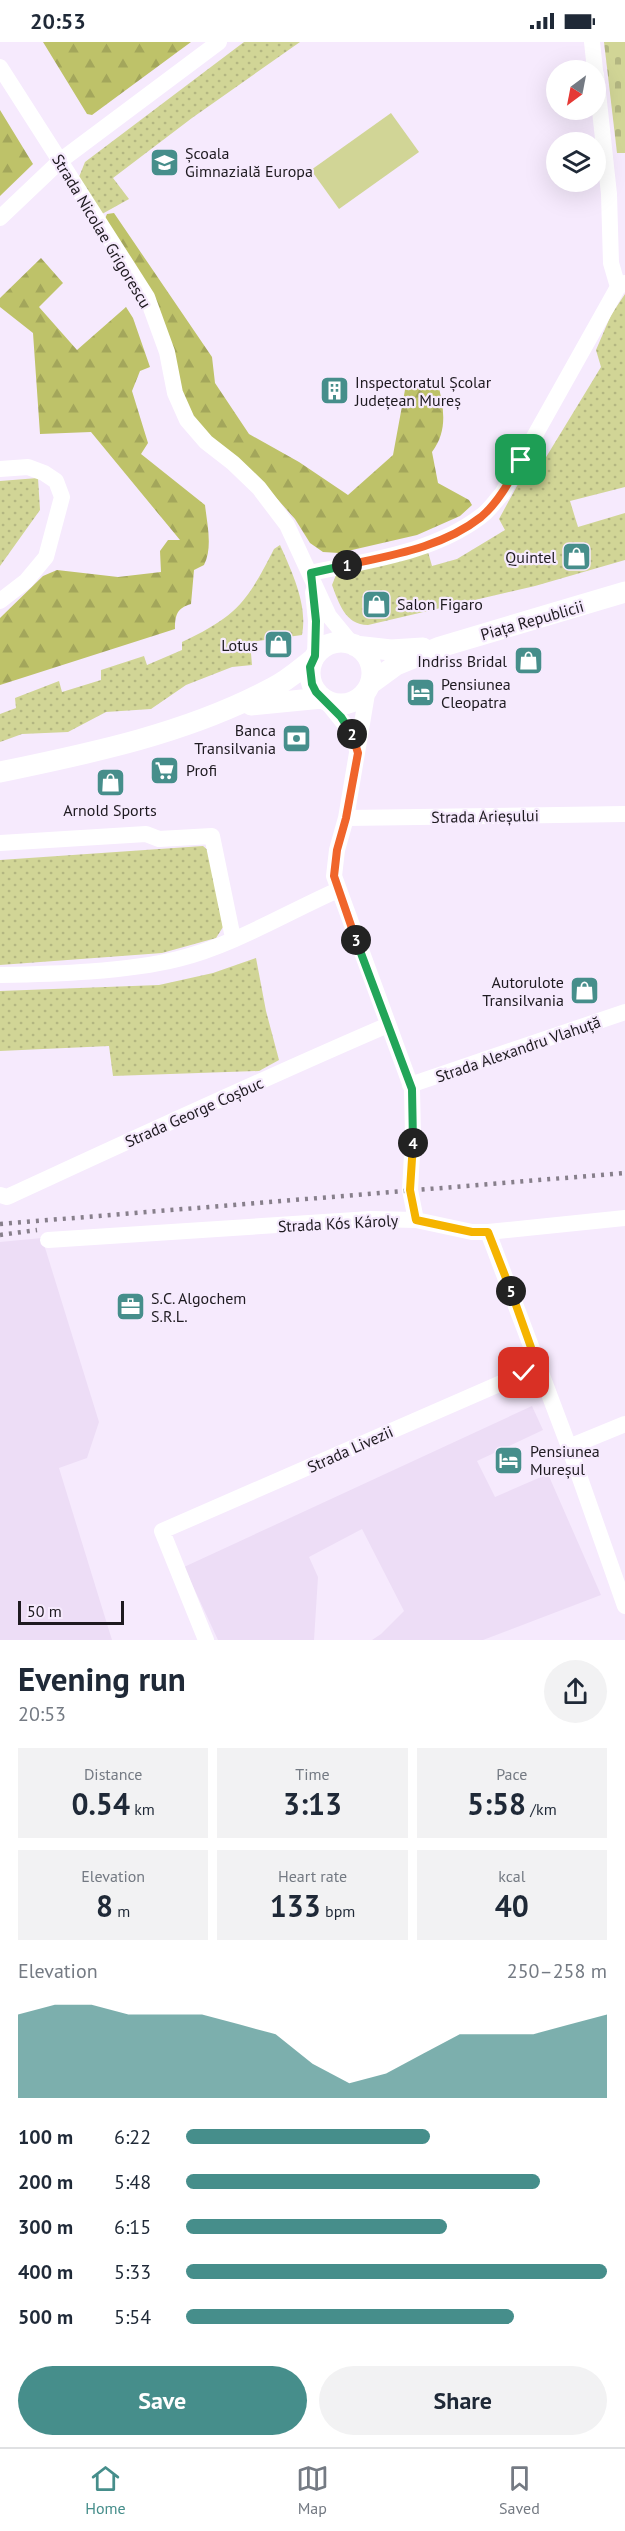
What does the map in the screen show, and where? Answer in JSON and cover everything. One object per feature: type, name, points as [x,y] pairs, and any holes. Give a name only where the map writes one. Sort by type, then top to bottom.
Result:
[{"type":"main road","name":"Piața Republicii","points":[[369,686],[396,665],[440,647],[625,592]]},
{"type":"main road","points":[[0,772],[138,741],[235,707],[275,687],[332,643],[345,642],[354,645],[369,659],[373,671],[364,695],[350,703],[342,705],[324,699],[235,707]]},
{"type":"main road","name":"Piața Republicii","points":[[354,645],[391,650],[440,647]]},
{"type":"main road","points":[[314,657],[310,667],[312,684],[324,699]]},
{"type":"street","points":[[0,218],[60,161],[219,42]]},
{"type":"street","points":[[592,42],[594,60]]},
{"type":"street","name":"Strada Nicolae Grigorescu","points":[[0,67],[147,297],[167,352],[174,393],[188,420],[206,442],[233,463],[259,488],[287,525],[329,616],[354,645]]},
{"type":"street","points":[[311,573],[416,550],[458,531],[482,516],[502,494],[622,285],[611,263],[609,194],[601,120]]},
{"type":"street","points":[[0,469],[28,467],[44,473],[56,481],[62,497],[46,557],[26,581],[0,601]]},
{"type":"street","name":"Strada Nicolae Grigorescu","points":[[311,573],[316,621],[314,657]]},
{"type":"street","points":[[369,686],[334,876],[411,1085],[413,1137],[410,1190],[416,1220]]},
{"type":"street","points":[[324,699],[351,732],[358,753]]},
{"type":"street","name":"Strada Arieșului","points":[[346,818],[625,814]]},
{"type":"street","points":[[0,843],[146,834],[159,839],[212,836],[233,938]]},
{"type":"street","points":[[0,975],[56,973],[177,960],[207,950],[338,890]]},
{"type":"street","name":"Strada Alexandru Vlahuță","points":[[411,1085],[625,1012]]},
{"type":"street","name":"Strada George Coșbuc","points":[[0,1195],[7,1197],[218,1099],[262,1082],[388,1025]]},
{"type":"street","name":"Strada Kós Károly","points":[[48,1240],[371,1220],[416,1220],[472,1232],[488,1232],[625,1218]]},
{"type":"street","points":[[488,1232],[569,1448],[620,1570],[625,1606]]},
{"type":"street","name":"Strada Livezii","points":[[206,1640],[162,1531],[538,1367]]},
{"type":"street","points":[[569,1448],[625,1424]]},
{"type":"shaded area","points":[[42,1238],[99,1422],[87,1458],[59,1468],[112,1640],[0,1640],[0,1242]]},
{"type":"shaded area","points":[[532,1406],[543,1430],[477,1461],[495,1497],[548,1474],[601,1595],[483,1640],[372,1640],[404,1611],[362,1529],[309,1557],[318,1577],[314,1640],[218,1640],[184,1567]]},
{"type":"green space","points":[[43,42],[191,42],[92,115],[87,114]]},
{"type":"green space","points":[[244,42],[300,42],[192,118],[113,178],[129,199],[102,214],[79,177],[85,162]]},
{"type":"green space","points":[[604,42],[625,42],[625,153],[617,153]]},
{"type":"green space","points":[[0,110],[33,164],[0,196]]},
{"type":"green space","points":[[391,113],[419,152],[339,209],[311,170]]},
{"type":"green space","points":[[114,213],[212,357],[215,383],[249,434],[299,462],[348,495],[393,455],[407,379],[438,384],[442,402],[443,428],[432,452],[438,483],[469,500],[472,505],[460,516],[417,535],[339,553],[323,552],[310,543],[295,519],[264,484],[208,439],[192,417],[180,392],[173,352],[104,221],[107,214]]},
{"type":"green space","points":[[41,258],[63,283],[39,307],[77,350],[126,307],[133,318],[150,367],[140,371],[132,391],[148,443],[141,454],[205,505],[209,535],[208,551],[204,565],[194,570],[191,604],[178,613],[175,629],[0,685],[0,618],[43,576],[57,570],[118,577],[161,572],[160,551],[168,540],[180,540],[91,432],[40,434],[33,333],[0,307],[0,298]]},
{"type":"green space","points":[[625,294],[625,487],[570,501],[578,527],[625,513],[625,560],[535,586],[368,625],[360,624],[348,617],[340,606],[332,585],[336,575],[428,552],[432,566],[457,559],[505,530],[499,519],[523,475],[537,472],[601,367],[596,350],[611,315]]},
{"type":"green space","points":[[38,478],[40,510],[0,566],[0,481]]},
{"type":"green space","points":[[280,545],[301,600],[302,635],[250,642],[252,665],[232,667],[186,685],[151,709],[106,712],[68,732],[22,734],[0,742],[0,714],[16,708],[15,698],[59,681],[62,692],[101,680],[101,670],[144,656],[147,665],[182,650],[182,642],[216,624],[239,606],[256,582],[274,549]]},
{"type":"green space","points":[[203,846],[210,852],[223,927],[216,938],[162,953],[0,965],[0,860]]},
{"type":"green space","points":[[256,958],[266,1011],[279,1060],[259,1071],[113,1076],[109,1046],[0,1051],[0,991],[159,985],[213,973]]},
{"type":"railway","points":[[0,1224],[625,1173]]},
{"type":"railway","points":[[0,1235],[37,1230]]},
{"type":"place","name":"Școala Gimnazială Europa","points":[[164,162]]},
{"type":"place","name":"Inspectoratul Școlar Județean Mureș","points":[[334,391]]},
{"type":"place","name":"Quintel","points":[[577,557]]},
{"type":"place","name":"Salon Figaro","points":[[376,604]]},
{"type":"place","name":"Lotus","points":[[279,645]]},
{"type":"place","name":"Indriss Bridal","points":[[528,661]]},
{"type":"place","name":"Pensiunea Cleopatra","points":[[420,693]]},
{"type":"place","name":"Banca Transilvania","points":[[297,739]]},
{"type":"place","name":"Profi","points":[[165,770]]},
{"type":"place","name":"Arnold Sports","points":[[110,782]]},
{"type":"place","name":"Autorulote Transilvania","points":[[585,991]]},
{"type":"place","name":"S.C. Algochem S.R.L.","points":[[130,1307]]},
{"type":"place","name":"Pensiunea Mureșul","points":[[509,1460]]},
{"type":"route","points":[[521,460],[502,494],[482,516],[458,531],[416,550],[311,573],[316,621],[315,656],[310,667],[310,675],[316,692],[341,717],[351,732],[358,753],[346,818],[337,850],[334,876],[412,1089],[413,1137],[410,1190],[416,1220],[472,1232],[488,1232],[538,1367],[524,1373]]}]
